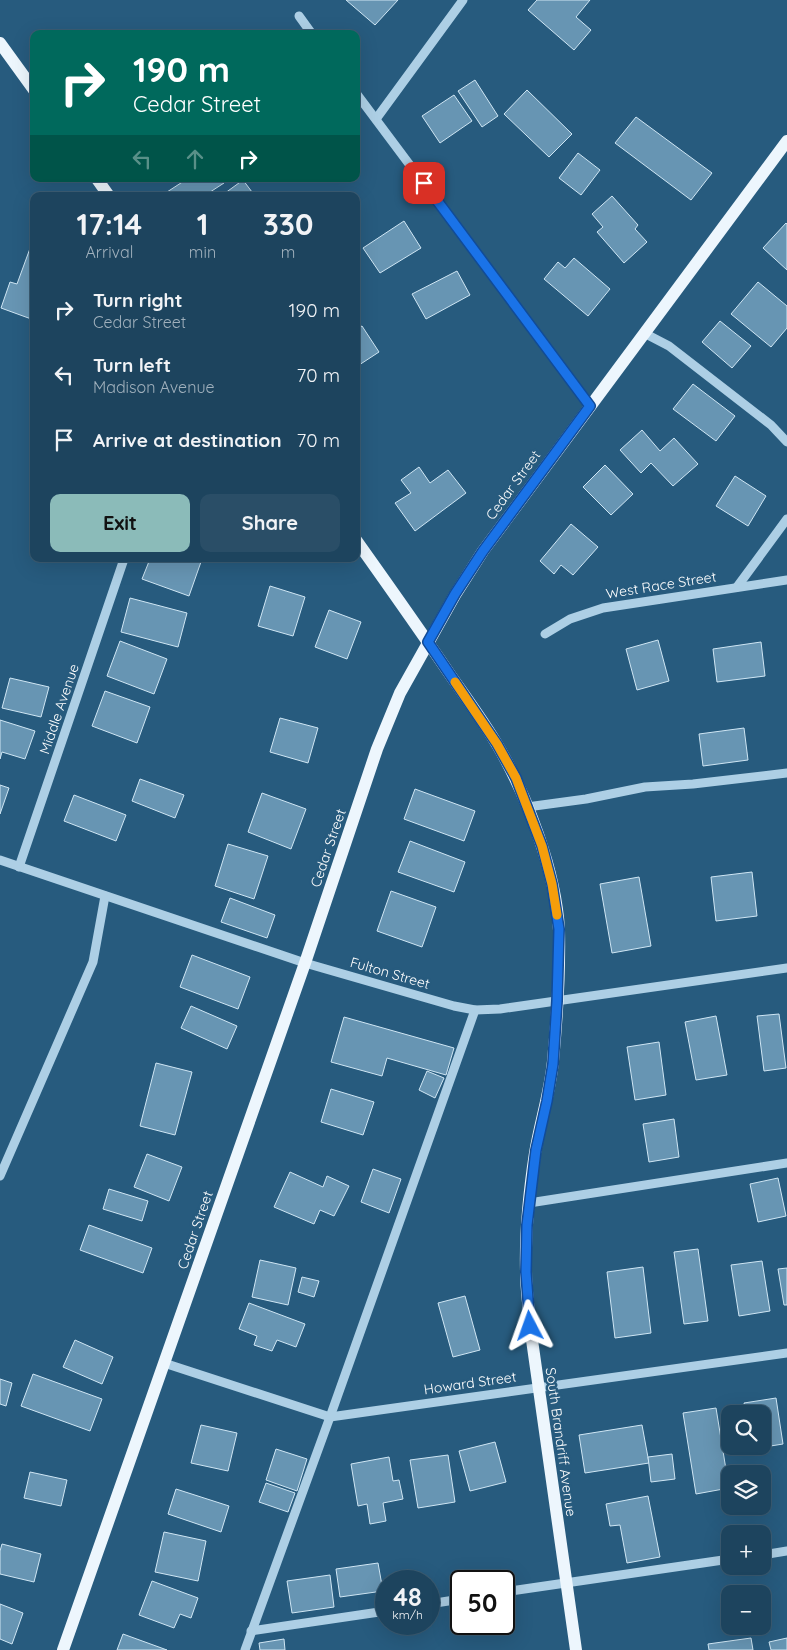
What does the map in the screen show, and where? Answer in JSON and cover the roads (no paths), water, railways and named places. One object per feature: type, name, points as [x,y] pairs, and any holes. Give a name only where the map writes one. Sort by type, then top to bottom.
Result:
[{"type":"main road","points":[[0,43],[30,84]]},
{"type":"main road","name":"Cedar Street","points":[[63,1650],[305,963],[378,749],[400,693],[455,594],[483,551],[787,141]]},
{"type":"main road","name":"South Brandriff Avenue","points":[[360,546],[497,744],[516,778],[542,846],[552,884],[559,929],[553,1064],[536,1150],[529,1203],[526,1272],[530,1326],[538,1387],[576,1650]]},
{"type":"street","points":[[376,120],[463,0]]},
{"type":"street","points":[[299,16],[309,30]]},
{"type":"street","points":[[360,98],[590,406]]},
{"type":"street","points":[[644,333],[669,346],[771,425],[787,442]]},
{"type":"street","points":[[737,587],[787,519]]},
{"type":"street","name":"Middle Avenue","points":[[19,867],[123,562]]},
{"type":"street","name":"West Race Street","points":[[545,634],[570,619],[603,608],[787,580]]},
{"type":"street","points":[[527,807],[586,799],[645,787],[693,784],[787,773]]},
{"type":"street","name":"Fulton Street","points":[[0,860],[305,963],[454,1006],[475,1010],[500,1010],[787,968]]},
{"type":"street","points":[[0,1176],[93,962],[105,896]]},
{"type":"street","points":[[245,1650],[475,1010]]},
{"type":"street","points":[[529,1203],[787,1163]]},
{"type":"street","name":"Howard Street","points":[[164,1363],[330,1417],[787,1353]]},
{"type":"street","points":[[771,1554],[787,1551]]},
{"type":"street","points":[[515,1590],[721,1561]]},
{"type":"street","points":[[251,1631],[375,1613]]}]
